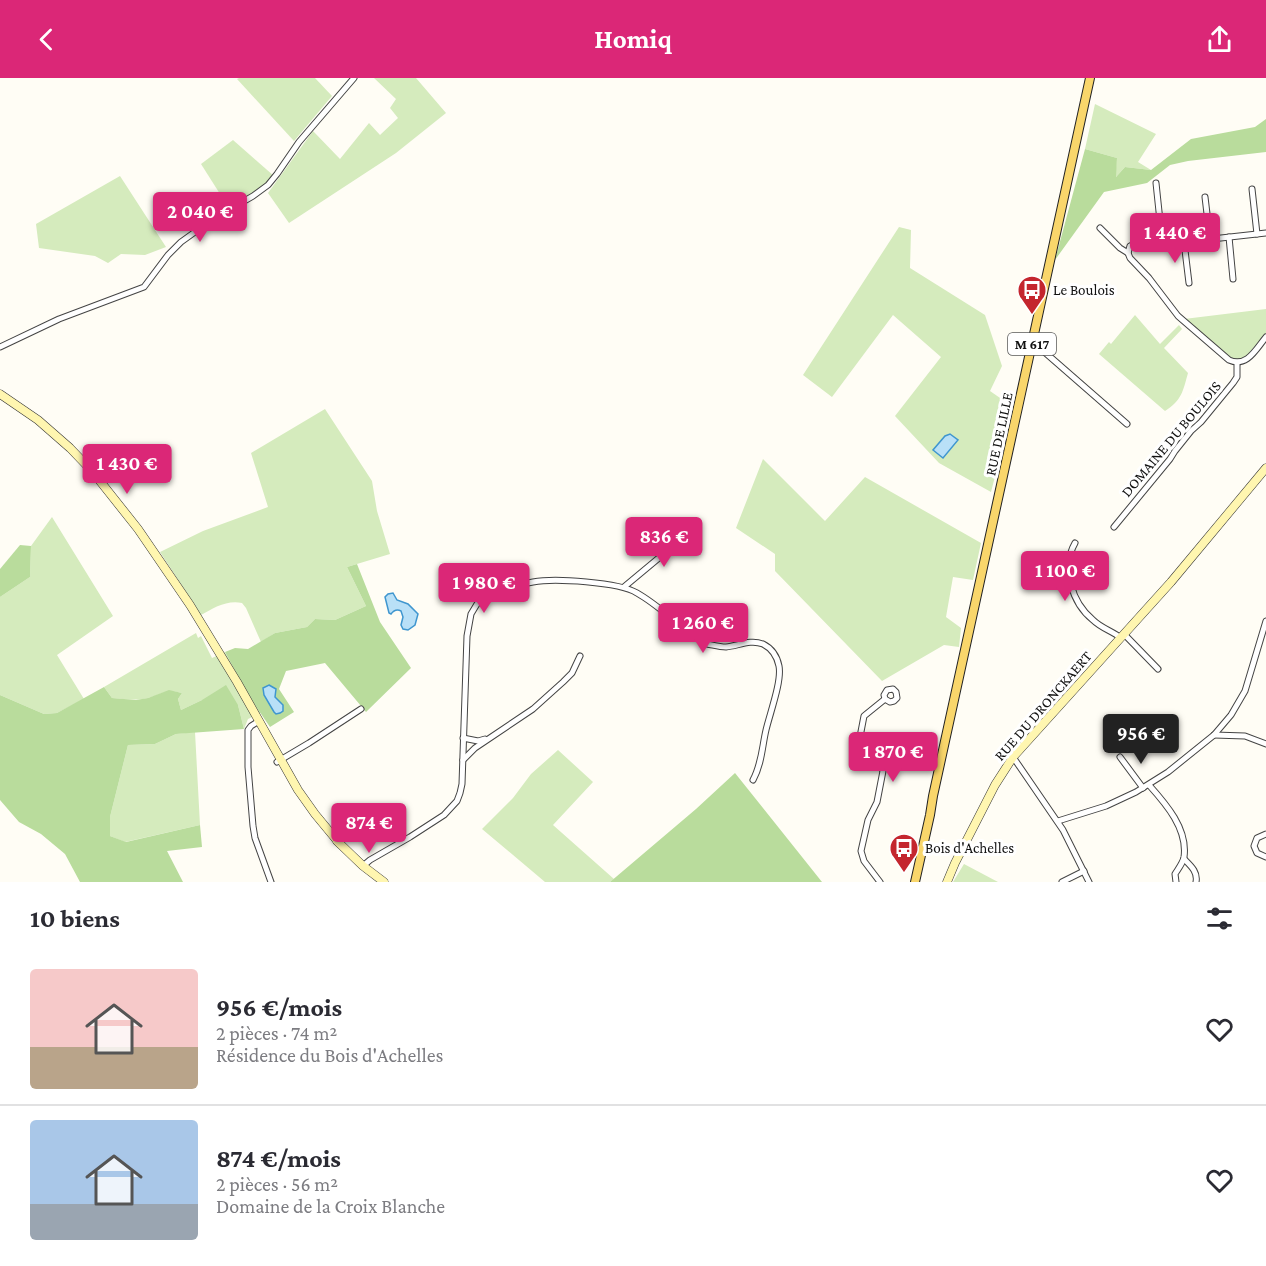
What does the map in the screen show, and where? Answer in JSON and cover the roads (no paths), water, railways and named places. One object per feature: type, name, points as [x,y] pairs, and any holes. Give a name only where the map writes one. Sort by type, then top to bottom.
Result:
[{"type":"main road","name":"RUE DE LILLE","points":[[915,882],[1090,78]]},
{"type":"main road","points":[[0,394],[62,440],[92,471],[149,543],[184,595],[289,778],[339,843],[384,882]]},
{"type":"main road","name":"RUE DU DRONCKAERT","points":[[945,882],[1013,757],[1171,582],[1262,478],[1266,468]]},
{"type":"main road","name":"RUE DE LILLE","points":[[909,882],[933,796]]},
{"type":"street","points":[[0,346],[59,319],[144,287],[181,242],[268,185],[299,141],[354,78]]},
{"type":"street","points":[[1156,183],[1162,240]]},
{"type":"street","points":[[1252,189],[1257,234]]},
{"type":"street","points":[[1205,197],[1210,239]]},
{"type":"street","points":[[1100,228],[1128,253],[1131,260],[1149,278],[1182,320],[1229,360],[1237,363],[1247,359],[1266,337]]},
{"type":"street","points":[[1128,253],[1133,243],[1162,240],[1184,243],[1266,233]]},
{"type":"street","points":[[1229,237],[1233,279]]},
{"type":"street","points":[[1184,243],[1189,283]]},
{"type":"street","points":[[1033,342],[1126,424]]},
{"type":"street","name":"DOMAINE DU BOULOIS","points":[[1114,526],[1191,430],[1201,422],[1233,383],[1237,377],[1237,363]]},
{"type":"street","points":[[624,587],[690,532]]},
{"type":"street","points":[[1075,543],[1070,552],[1071,584],[1083,610],[1092,620],[1122,636],[1158,669]]},
{"type":"street","points":[[363,866],[452,808],[460,793],[467,636],[470,616],[478,603],[485,598],[536,581],[556,580],[624,587],[639,594],[707,644],[728,647],[752,642],[770,649],[776,656],[779,676],[760,764],[753,780]]},
{"type":"street","points":[[1058,821],[1130,796],[1168,772],[1214,735],[1231,714],[1245,691],[1266,621]]},
{"type":"street","points":[[463,760],[487,739],[533,709],[572,673],[579,656]]},
{"type":"street","points":[[879,880],[864,861],[861,851],[868,820],[877,802],[883,771],[879,764],[862,750],[859,742],[864,716],[885,699]]},
{"type":"street","points":[[279,760],[361,709]]},
{"type":"street","points":[[257,722],[248,730],[251,812],[255,838],[271,882]]},
{"type":"street","points":[[1214,735],[1245,736],[1266,744]]},
{"type":"street","points":[[463,738],[478,741],[487,739]]},
{"type":"street","points":[[1013,757],[1058,821],[1089,882]]},
{"type":"street","points":[[1120,757],[1167,806],[1177,823],[1183,843],[1184,859],[1175,874],[1176,882]]},
{"type":"street","points":[[1266,834],[1258,837],[1254,846],[1257,853],[1266,857]]},
{"type":"street","points":[[1184,859],[1195,872],[1196,882]]},
{"type":"street","points":[[1062,882],[1084,871]]},
{"type":"water","points":[[950,434],[958,440],[943,458],[933,450],[945,436]]},
{"type":"water","points":[[393,593],[397,600],[408,604],[418,614],[415,625],[408,630],[403,629],[401,625],[403,617],[401,611],[389,613],[385,597]]},
{"type":"water","points":[[269,685],[276,689],[275,697],[283,705],[283,711],[280,713],[274,712],[264,695],[263,688]]},
{"type":"place","name":"Le Boulois","points":[[1032,316]]},
{"type":"place","name":"Bois d'Achelles","points":[[904,874]]}]
